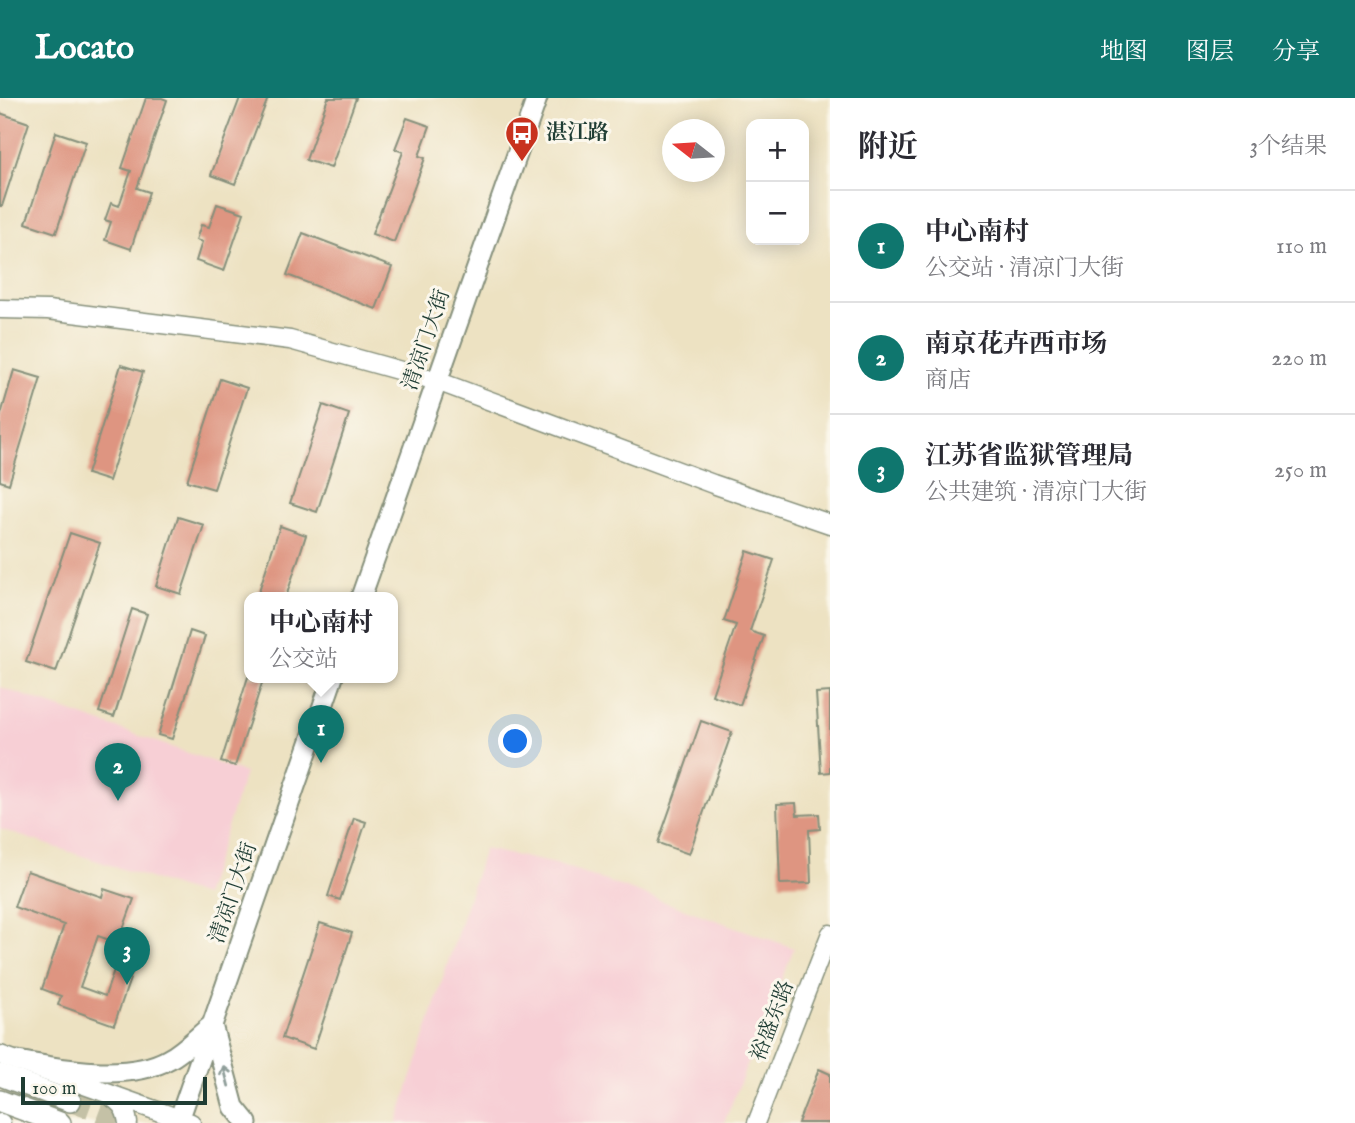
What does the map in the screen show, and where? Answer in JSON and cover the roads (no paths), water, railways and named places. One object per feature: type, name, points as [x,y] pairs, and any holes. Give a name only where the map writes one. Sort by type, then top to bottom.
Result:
[{"type":"highway","points":[[0,1075],[70,1101]]},
{"type":"highway","points":[[0,1101],[60,1123]]},
{"type":"main road","name":"清凉门大街","points":[[363,592],[537,98]]},
{"type":"main road","points":[[0,309],[48,310],[290,341],[437,381],[713,484],[830,524]]},
{"type":"main road","name":"清凉门大街","points":[[183,1122],[212,1025],[331,683]]},
{"type":"main road","points":[[9,1058],[85,1072],[148,1068],[169,1059],[212,1025],[234,1107],[247,1123]]},
{"type":"main road","points":[[9,1058],[183,1122]]},
{"type":"main road","points":[[106,1093],[122,1105],[127,1113],[128,1123]]},
{"type":"street","name":"裕盛东路","points":[[756,1123],[830,933]]},
{"type":"tunnel","points":[[70,1101],[129,1123]]},
{"type":"place","name":"湛江路","points":[[522,163]]},
{"type":"place","name":"中心南村","points":[[321,763]]},
{"type":"place","name":"南京花卉西市场","points":[[118,801]]},
{"type":"place","name":"江苏省监狱管理局","points":[[127,985]]}]
